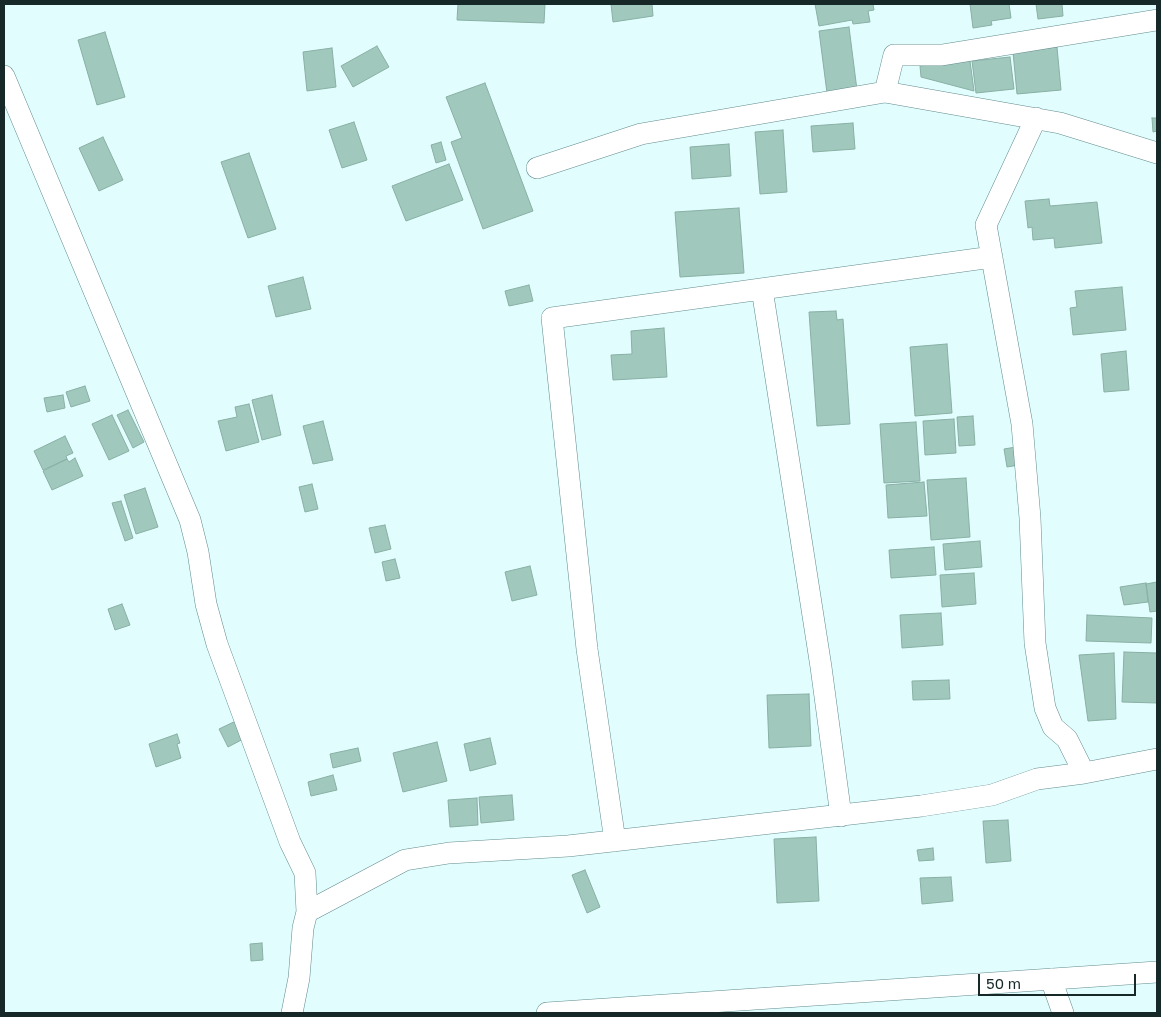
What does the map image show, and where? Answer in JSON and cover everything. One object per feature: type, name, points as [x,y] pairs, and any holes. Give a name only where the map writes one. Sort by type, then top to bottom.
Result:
[{"type":"street","points":[[885,92],[894,55],[942,55],[1157,20]]},
{"type":"street","points":[[4,76],[190,520],[198,552],[206,604],[217,644],[290,842],[305,873],[307,912],[303,928],[299,978],[292,1013]]},
{"type":"street","points":[[537,168],[641,134],[885,92],[1060,123],[1157,153]]},
{"type":"street","points":[[1036,118],[986,225],[1022,424],[1030,518],[1035,643],[1045,708],[1053,727],[1067,739],[1084,773]]},
{"type":"street","points":[[616,840],[587,649],[552,318],[992,257]]},
{"type":"street","points":[[762,289],[821,667],[841,816]]},
{"type":"street","points":[[307,912],[405,860],[449,853],[568,846],[921,806],[992,795],[1037,779],[1084,773],[1157,759]]},
{"type":"street","points":[[547,1013],[1157,972]]},
{"type":"street","points":[[1051,979],[1063,1013]]},
{"type":"building","points":[[458,4],[545,4],[544,23],[457,20]]},
{"type":"building","points":[[611,4],[652,4],[653,16],[613,22]]},
{"type":"building","points":[[815,4],[873,4],[874,10],[868,11],[870,22],[853,24],[852,20],[819,26]]},
{"type":"building","points":[[970,4],[1009,4],[1011,18],[991,21],[992,25],[973,28]]},
{"type":"building","points":[[1036,4],[1062,4],[1063,16],[1038,19]]},
{"type":"building","points":[[849,27],[857,90],[827,93],[819,31]]},
{"type":"building","points":[[105,32],[125,97],[97,105],[78,40]]},
{"type":"building","points":[[377,46],[389,67],[353,87],[341,66]]},
{"type":"building","points":[[1057,47],[1061,90],[1017,94],[1013,52]]},
{"type":"building","points":[[332,48],[336,87],[307,91],[303,52]]},
{"type":"building","points":[[1010,57],[1014,89],[976,93],[972,61]]},
{"type":"building","points":[[970,61],[974,91],[921,77],[920,66]]},
{"type":"building","points":[[485,83],[533,211],[483,229],[451,142],[462,138],[446,97]]},
{"type":"building","points":[[1152,118],[1157,118],[1157,131],[1153,132]]},
{"type":"building","points":[[354,122],[367,160],[342,168],[329,130]]},
{"type":"building","points":[[853,123],[855,149],[813,152],[811,126]]},
{"type":"building","points":[[783,130],[787,192],[760,194],[755,132]]},
{"type":"building","points":[[103,137],[123,180],[99,191],[79,148]]},
{"type":"building","points":[[441,142],[446,160],[436,163],[431,145]]},
{"type":"building","points":[[729,144],[731,176],[692,179],[690,147]]},
{"type":"building","points":[[249,153],[276,229],[248,238],[221,162]]},
{"type":"building","points":[[449,164],[463,200],[406,221],[392,186]]},
{"type":"building","points":[[1049,199],[1050,206],[1097,202],[1102,243],[1055,248],[1054,238],[1033,240],[1032,227],[1028,228],[1025,201]]},
{"type":"building","points":[[739,208],[744,273],[680,277],[675,212]]},
{"type":"building","points":[[303,277],[311,309],[276,317],[268,286]]},
{"type":"building","points":[[529,285],[533,301],[509,306],[505,291]]},
{"type":"building","points":[[1122,287],[1126,330],[1073,335],[1070,308],[1077,307],[1075,291]]},
{"type":"building","points":[[836,311],[837,320],[843,319],[850,424],[817,426],[809,312]]},
{"type":"building","points":[[664,328],[667,377],[613,380],[611,355],[632,354],[631,331]]},
{"type":"building","points":[[947,344],[952,413],[915,416],[910,347]]},
{"type":"building","points":[[1126,351],[1129,390],[1104,392],[1101,354]]},
{"type":"building","points":[[85,386],[90,401],[71,407],[66,392]]},
{"type":"building","points":[[63,395],[65,408],[47,412],[44,398]]},
{"type":"building","points":[[272,395],[281,435],[262,440],[252,400]]},
{"type":"building","points":[[249,404],[259,442],[226,451],[218,421],[237,417],[235,407]]},
{"type":"building","points":[[128,410],[144,442],[133,448],[117,415]]},
{"type":"building","points":[[112,415],[129,451],[109,460],[92,424]]},
{"type":"building","points":[[973,416],[975,445],[959,446],[957,417]]},
{"type":"building","points":[[954,419],[956,453],[925,455],[923,421]]},
{"type":"building","points":[[323,421],[333,460],[313,464],[303,426]]},
{"type":"building","points":[[916,422],[920,481],[884,483],[880,424]]},
{"type":"building","points":[[65,436],[73,453],[66,456],[67,459],[43,470],[34,451]]},
{"type":"building","points":[[1016,447],[1019,465],[1007,467],[1004,449]]},
{"type":"building","points":[[75,458],[83,476],[52,490],[43,471],[67,459],[69,462]]},
{"type":"building","points":[[966,478],[970,537],[931,540],[927,480]]},
{"type":"building","points":[[924,482],[927,516],[888,518],[886,485]]},
{"type":"building","points":[[312,484],[318,509],[305,512],[299,487]]},
{"type":"building","points":[[145,488],[158,527],[136,534],[124,495]]},
{"type":"building","points":[[121,501],[133,538],[125,541],[112,503]]},
{"type":"building","points":[[385,525],[391,549],[375,553],[369,528]]},
{"type":"building","points":[[980,541],[982,567],[945,570],[943,544]]},
{"type":"building","points":[[934,547],[936,575],[891,578],[889,550]]},
{"type":"building","points":[[395,559],[400,578],[386,581],[382,562]]},
{"type":"building","points":[[530,566],[537,595],[512,601],[505,572]]},
{"type":"building","points":[[974,573],[976,604],[942,607],[940,575]]},
{"type":"building","points":[[1157,582],[1157,611],[1150,612],[1146,584]]},
{"type":"building","points":[[1146,583],[1148,602],[1124,605],[1120,587]]},
{"type":"building","points":[[122,604],[130,625],[115,630],[108,609]]},
{"type":"building","points":[[941,613],[943,645],[902,648],[900,615]]},
{"type":"building","points":[[1087,615],[1152,618],[1151,643],[1086,641]]},
{"type":"building","points":[[1124,652],[1157,653],[1157,703],[1122,702]]},
{"type":"building","points":[[1114,653],[1116,719],[1088,721],[1079,655]]},
{"type":"building","points":[[949,680],[950,699],[913,700],[912,681]]},
{"type":"building","points":[[809,694],[811,746],[769,748],[767,695]]},
{"type":"building","points":[[240,719],[249,736],[228,747],[219,729]]},
{"type":"building","points":[[177,734],[180,743],[177,744],[181,758],[156,767],[149,744]]},
{"type":"building","points":[[490,738],[496,764],[470,771],[464,744]]},
{"type":"building","points":[[437,742],[447,781],[403,792],[393,753]]},
{"type":"building","points":[[358,748],[361,761],[333,768],[330,754]]},
{"type":"building","points":[[333,775],[337,790],[311,796],[308,782]]},
{"type":"building","points":[[512,795],[514,820],[481,823],[479,797]]},
{"type":"building","points":[[477,798],[478,825],[450,827],[448,800]]},
{"type":"building","points":[[1008,820],[1011,861],[986,863],[983,821]]},
{"type":"building","points":[[816,837],[819,901],[777,903],[774,839]]},
{"type":"building","points":[[933,848],[934,860],[919,861],[917,850]]},
{"type":"building","points":[[585,870],[600,907],[587,913],[572,875]]},
{"type":"building","points":[[951,877],[953,901],[922,904],[920,878]]},
{"type":"building","points":[[262,943],[263,960],[251,961],[250,944]]}]
